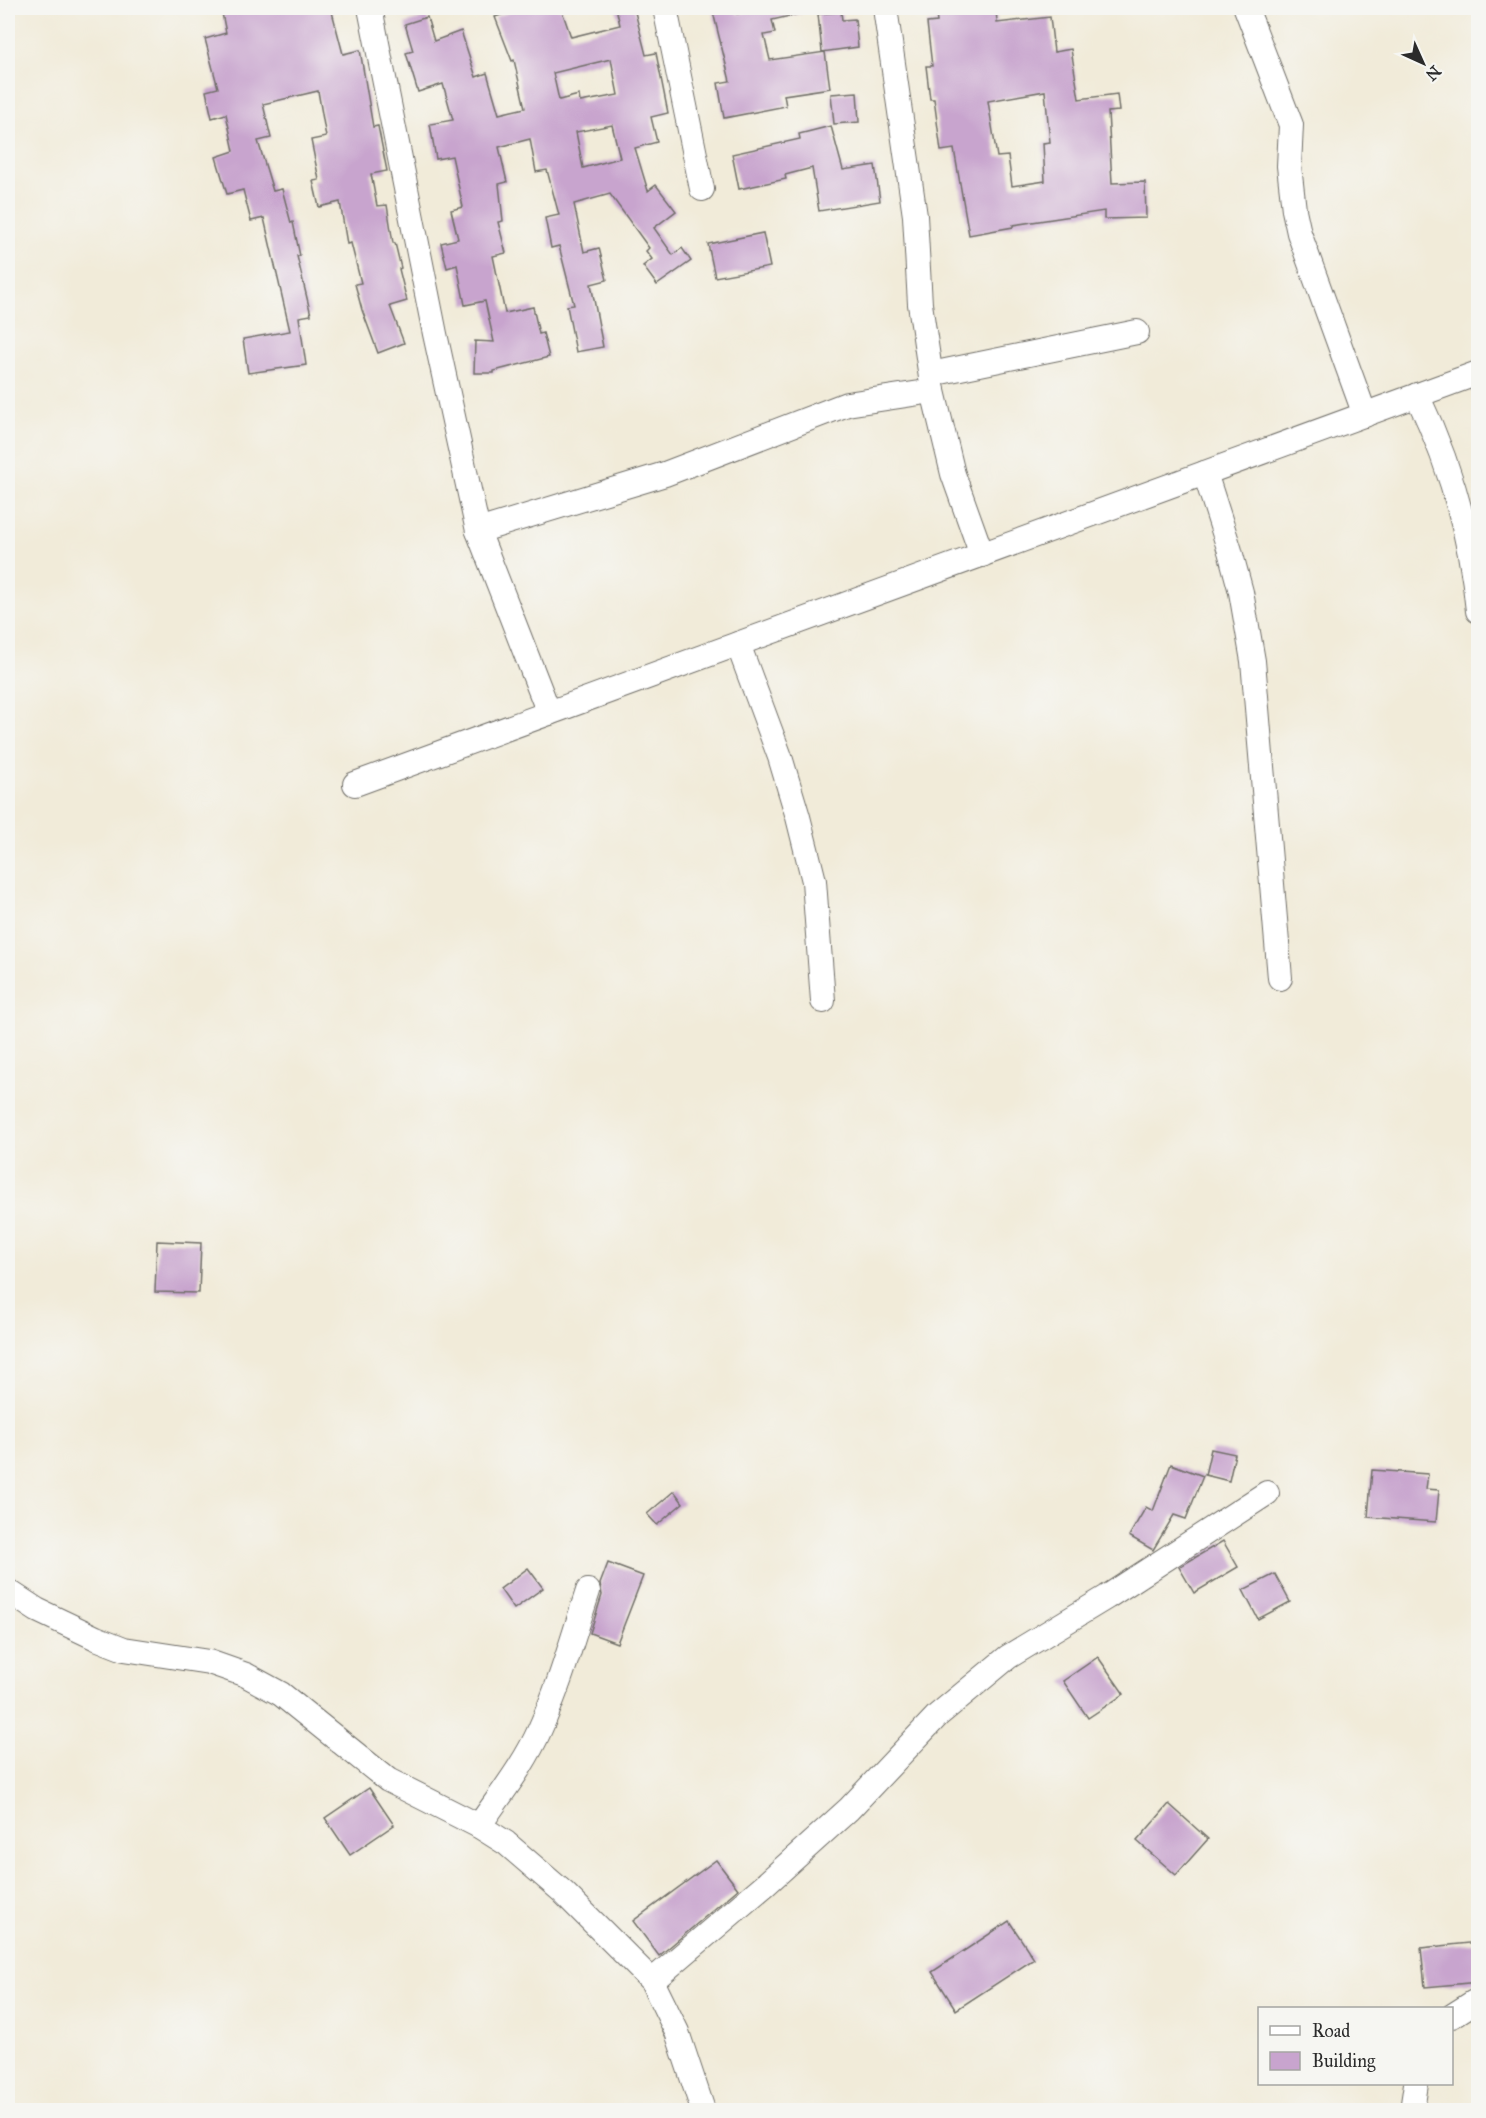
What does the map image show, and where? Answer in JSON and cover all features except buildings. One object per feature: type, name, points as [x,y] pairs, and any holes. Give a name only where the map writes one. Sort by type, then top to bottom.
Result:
[{"type":"street","points":[[370,8],[435,334],[478,531],[549,713]]},
{"type":"street","points":[[665,8],[702,189]]},
{"type":"street","points":[[885,8],[915,216],[925,348],[954,474],[982,555]]},
{"type":"street","points":[[1246,8],[1291,125],[1289,166],[1299,233],[1365,415]]},
{"type":"street","points":[[478,531],[665,474],[847,404],[1137,332]]},
{"type":"street","points":[[355,784],[1479,373]]},
{"type":"street","points":[[1418,395],[1434,430],[1459,503],[1472,560],[1479,611]]},
{"type":"street","points":[[1205,473],[1241,592],[1251,650],[1280,978]]},
{"type":"street","points":[[738,644],[780,757],[812,871],[823,1001]]},
{"type":"street","points":[[652,1981],[766,1884],[849,1809],[938,1715],[1008,1658],[1267,1493]]},
{"type":"street","points":[[8,1591],[37,1610],[124,1649],[209,1662],[246,1675],[280,1694],[388,1780],[479,1826],[506,1843],[563,1892],[652,1981],[677,2032],[703,2110]]},
{"type":"street","points":[[479,1826],[525,1757],[540,1730],[559,1681],[588,1591]]},
{"type":"street","points":[[1453,2015],[1473,2002],[1479,2002]]},
{"type":"street","points":[[1412,2110],[1416,2085]]}]
